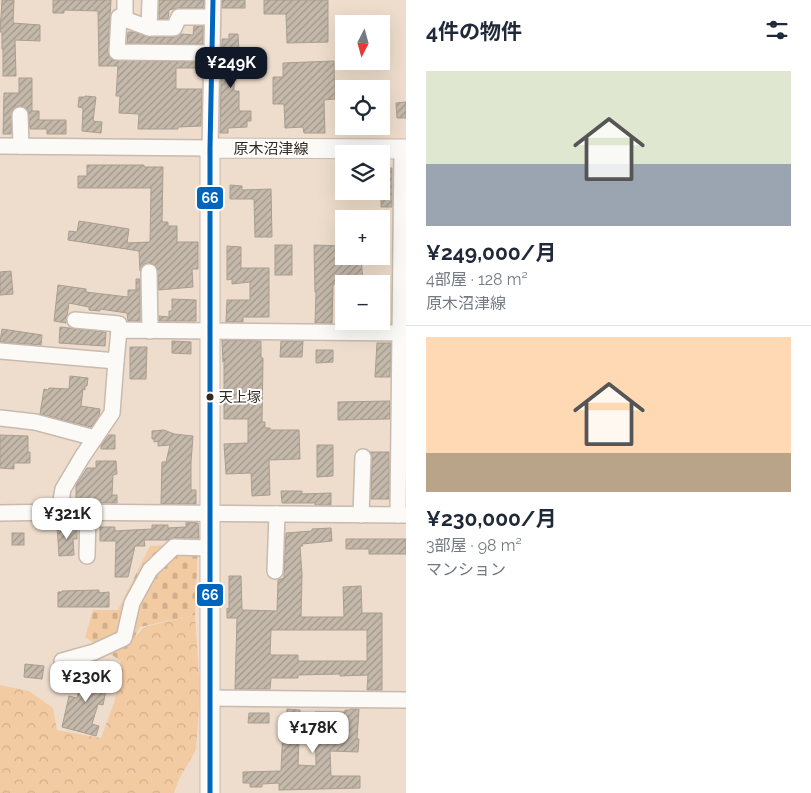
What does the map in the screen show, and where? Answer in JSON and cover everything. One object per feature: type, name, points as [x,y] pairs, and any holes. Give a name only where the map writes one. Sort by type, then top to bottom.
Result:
[{"type":"main road","name":"原木沼津線","points":[[210,148],[404,149]]},
{"type":"main road","points":[[210,148],[210,793]]},
{"type":"street","points":[[125,0],[125,19]]},
{"type":"street","points":[[149,28],[150,0]]},
{"type":"street","points":[[0,146],[210,148],[213,0]]},
{"type":"street","points":[[212,17],[179,17],[174,28],[149,28],[119,17],[117,52],[212,53]]},
{"type":"street","points":[[20,115],[21,146]]},
{"type":"street","points":[[0,513],[402,515],[404,149]]},
{"type":"street","points":[[149,272],[150,331]]},
{"type":"street","points":[[59,512],[62,490],[112,413],[119,333],[119,324],[75,320]]},
{"type":"street","points":[[119,333],[119,330],[403,333]]},
{"type":"street","points":[[0,351],[116,361]]},
{"type":"street","points":[[0,418],[35,422],[95,438]]},
{"type":"street","points":[[361,516],[363,456]]},
{"type":"street","points":[[88,512],[88,556]]},
{"type":"street","points":[[275,571],[276,514]]},
{"type":"street","points":[[62,661],[94,652],[124,638],[132,603],[150,570],[174,547],[210,548]]},
{"type":"street","points":[[210,698],[406,700]]},
{"type":"green space","points":[[198,543],[195,615],[140,627],[121,661],[85,637],[93,610],[118,610],[150,546]]},
{"type":"green space","points":[[195,615],[200,693],[196,750],[178,781],[174,793],[0,793],[0,685],[29,691],[53,708],[57,730],[101,738],[115,700],[121,661],[129,644],[144,627]]},
{"type":"building","points":[[2,0],[14,0],[13,23],[40,25],[40,41],[15,40],[16,76],[3,76],[2,32],[0,32]]},
{"type":"building","points":[[53,0],[111,0],[108,51],[109,57],[113,60],[202,62],[202,68],[176,68],[176,89],[202,89],[201,126],[178,127],[178,129],[138,129],[139,114],[119,113],[120,96],[116,96],[118,66],[99,66],[98,11],[64,10],[64,13],[53,13]]},
{"type":"building","points":[[159,0],[204,0],[203,8],[169,10],[168,19],[159,19]]},
{"type":"building","points":[[222,0],[245,0],[245,8],[222,8]]},
{"type":"building","points":[[264,0],[328,0],[328,42],[287,43],[286,14],[264,14]]},
{"type":"building","points":[[194,26],[203,26],[203,44],[127,43],[128,32],[149,37],[174,37],[181,34],[193,35]]},
{"type":"building","points":[[229,34],[238,34],[239,52],[234,52],[234,91],[239,91],[239,111],[251,111],[251,121],[247,121],[247,127],[228,128],[228,133],[220,133],[222,39],[229,39]]},
{"type":"building","points":[[334,61],[335,99],[324,100],[325,133],[304,133],[303,127],[285,128],[284,104],[273,104],[273,77],[283,77],[283,63]]},
{"type":"building","points":[[19,78],[32,78],[32,111],[39,111],[39,120],[66,120],[66,134],[47,134],[47,129],[30,129],[28,110],[20,106],[15,107],[12,111],[11,134],[3,134],[4,93],[19,93]]},
{"type":"building","points":[[79,97],[96,97],[93,121],[102,122],[101,133],[82,131],[83,108],[78,107]]},
{"type":"building","points":[[406,102],[406,118],[397,118],[396,103]]},
{"type":"building","points":[[87,165],[163,167],[162,222],[168,222],[168,226],[177,226],[177,242],[198,242],[198,269],[192,269],[193,287],[159,290],[157,268],[153,264],[148,263],[144,264],[140,271],[139,251],[68,240],[69,231],[77,232],[79,221],[129,229],[127,243],[150,242],[151,188],[78,188],[78,176],[87,176]]},
{"type":"building","points":[[390,168],[392,168],[392,207],[381,207],[381,200],[390,200]]},
{"type":"building","points":[[230,185],[242,186],[242,190],[271,189],[272,237],[255,237],[254,199],[230,199]]},
{"type":"building","points":[[275,245],[292,245],[292,275],[275,275]]},
{"type":"building","points":[[314,245],[335,246],[335,265],[362,265],[362,275],[335,275],[332,323],[315,323]]},
{"type":"building","points":[[227,246],[241,247],[241,268],[269,268],[269,317],[243,317],[243,322],[226,322],[227,300],[250,300],[250,282],[232,284],[232,279],[227,280]]},
{"type":"building","points":[[11,271],[13,294],[0,295],[0,272]]},
{"type":"building","points":[[136,279],[140,279],[140,321],[128,321],[127,313],[100,309],[100,311],[89,310],[89,307],[69,303],[66,323],[54,321],[58,285],[86,289],[86,292],[128,297],[128,290],[136,290]]},
{"type":"building","points":[[172,299],[196,300],[196,321],[159,321],[159,316],[169,317],[169,311],[172,311]]},
{"type":"building","points":[[60,327],[106,332],[105,346],[59,343]]},
{"type":"building","points":[[2,329],[42,335],[41,345],[0,342]]},
{"type":"building","points":[[222,340],[261,341],[261,358],[263,358],[262,422],[265,422],[265,428],[270,428],[270,430],[299,430],[300,459],[269,460],[270,495],[252,496],[251,473],[226,474],[224,444],[248,443],[248,419],[224,419],[224,358],[223,362]]},
{"type":"building","points":[[172,341],[191,342],[191,354],[172,353]]},
{"type":"building","points":[[281,341],[303,341],[302,357],[280,357]]},
{"type":"building","points":[[377,343],[391,343],[390,377],[375,377]]},
{"type":"building","points":[[130,347],[147,347],[146,379],[130,379]]},
{"type":"building","points":[[316,350],[333,350],[333,362],[316,363]]},
{"type":"building","points":[[70,376],[88,378],[87,386],[85,386],[85,390],[83,389],[81,406],[100,409],[99,416],[91,427],[40,414],[44,389],[69,389]]},
{"type":"building","points":[[390,401],[390,419],[338,420],[338,402]]},
{"type":"building","points":[[164,430],[174,434],[193,436],[191,490],[196,490],[196,504],[161,504],[162,462],[166,462],[170,445],[158,446],[158,441],[154,442],[154,439],[152,439],[152,431]]},
{"type":"building","points":[[0,435],[28,436],[30,463],[14,463],[14,469],[0,468]]},
{"type":"building","points":[[109,435],[115,435],[115,449],[101,449],[101,445]]},
{"type":"building","points":[[317,445],[333,445],[333,476],[317,477]]},
{"type":"building","points":[[370,452],[389,452],[389,499],[371,499],[372,457]]},
{"type":"building","points":[[96,461],[116,461],[117,474],[113,475],[112,495],[117,495],[117,503],[76,503],[76,485],[87,468],[96,468]]},
{"type":"building","points":[[281,491],[302,491],[302,494],[331,493],[331,505],[282,503]]},
{"type":"building","points":[[186,522],[198,523],[199,538],[144,540],[145,546],[135,546],[128,577],[115,577],[116,541],[100,541],[100,527],[115,527],[115,531],[152,529],[152,525],[168,525],[168,528],[186,527]]},
{"type":"building","points":[[57,526],[77,526],[77,539],[73,539],[74,555],[59,556]]},
{"type":"building","points":[[331,528],[332,541],[302,544],[303,546],[300,546],[302,575],[301,617],[344,617],[343,587],[361,586],[362,613],[382,613],[382,690],[367,690],[368,675],[340,676],[340,674],[298,675],[298,678],[271,678],[270,689],[235,689],[237,618],[227,618],[227,608],[229,609],[229,576],[241,576],[242,610],[277,611],[278,580],[284,578],[286,533],[312,531],[312,529]],"holes":[[[271,630],[367,630],[367,661],[298,661],[298,655],[270,654]]]},
{"type":"building","points":[[12,533],[24,533],[24,545],[12,545]]},
{"type":"building","points":[[346,539],[406,539],[406,554],[369,554],[369,549],[346,549]]},
{"type":"building","points":[[99,590],[99,593],[109,592],[109,607],[58,607],[58,592]]},
{"type":"building","points":[[25,664],[44,666],[42,679],[24,677]]},
{"type":"building","points":[[84,669],[109,675],[103,705],[98,704],[92,724],[99,726],[96,736],[62,727],[69,696],[77,698]]},
{"type":"building","points":[[287,709],[300,710],[298,765],[316,766],[315,712],[345,712],[345,710],[359,709],[358,752],[330,751],[331,776],[360,776],[360,788],[279,790],[279,783],[262,784],[262,787],[250,787],[250,783],[243,783],[243,772],[281,771],[283,728],[286,728]],"holes":[[[344,718],[344,742],[326,742],[326,726]]]},
{"type":"building","points":[[249,713],[269,713],[269,723],[248,723]]},
{"type":"transit line","name":"66","points":[[210,793],[210,148],[213,0]]},
{"type":"place","name":"天上塚","points":[[210,397]]}]
